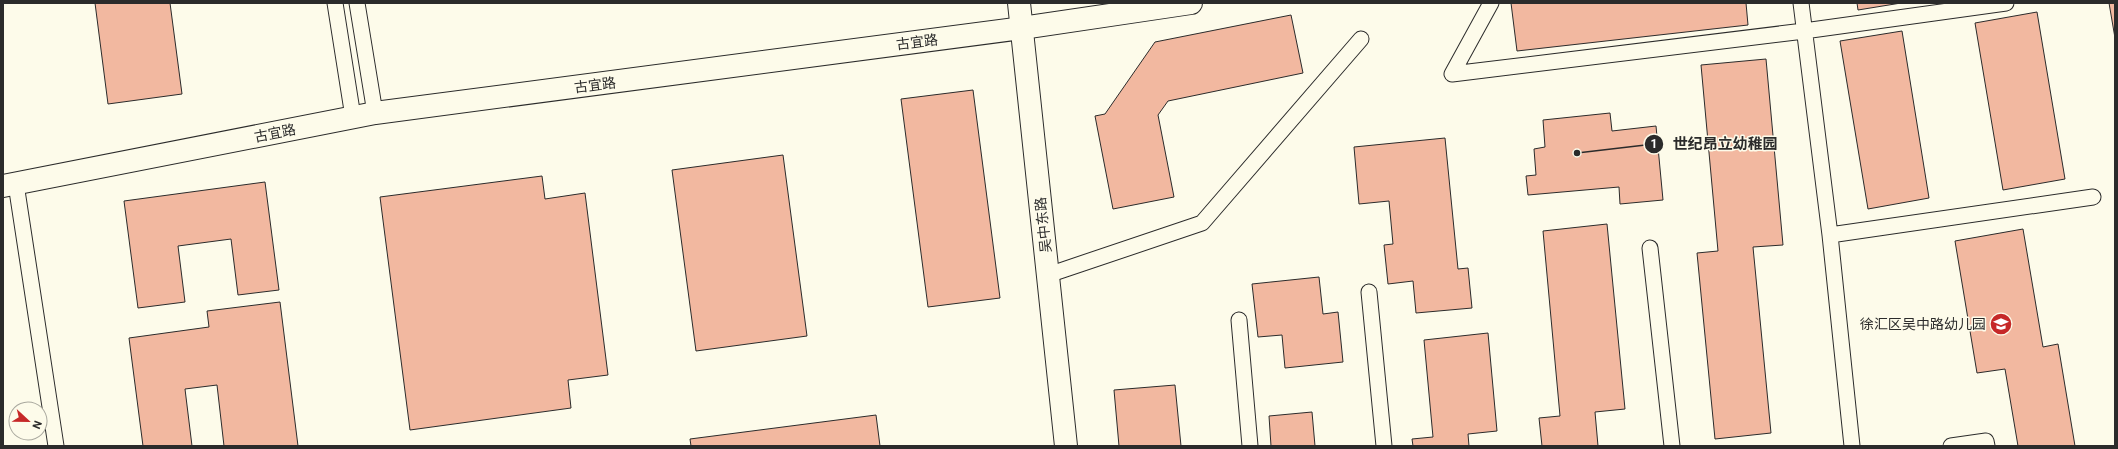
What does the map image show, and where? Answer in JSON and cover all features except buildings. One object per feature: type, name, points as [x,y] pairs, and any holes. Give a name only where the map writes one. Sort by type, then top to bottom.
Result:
[{"type":"street","name":"吴中东路","points":[[1019,3],[1066,446]]},
{"type":"street","name":"古宜路","points":[[10,185],[375,113],[1022,28],[1191,3]]},
{"type":"lane","points":[[335,3],[353,117]]},
{"type":"lane","points":[[357,3],[375,113]]},
{"type":"lane","points":[[1491,3],[1452,74],[2006,3]]},
{"type":"lane","points":[[1801,3],[1830,235],[1852,446]]},
{"type":"lane","points":[[1048,276],[1202,223],[1361,39]]},
{"type":"lane","points":[[10,185],[56,446]]},
{"type":"lane","points":[[1830,235],[2094,197]]},
{"type":"lane","points":[[1650,248],[1672,446]]},
{"type":"lane","points":[[1369,292],[1384,446]]},
{"type":"lane","points":[[1239,320],[1250,446]]},
{"type":"lane","points":[[1951,446],[1986,441],[1987,446]]},
{"type":"place","name":"世纪昂立幼稚园","points":[[1577,153]]},
{"type":"place","name":"徐汇区吴中路幼儿园","points":[[2001,324]]}]
